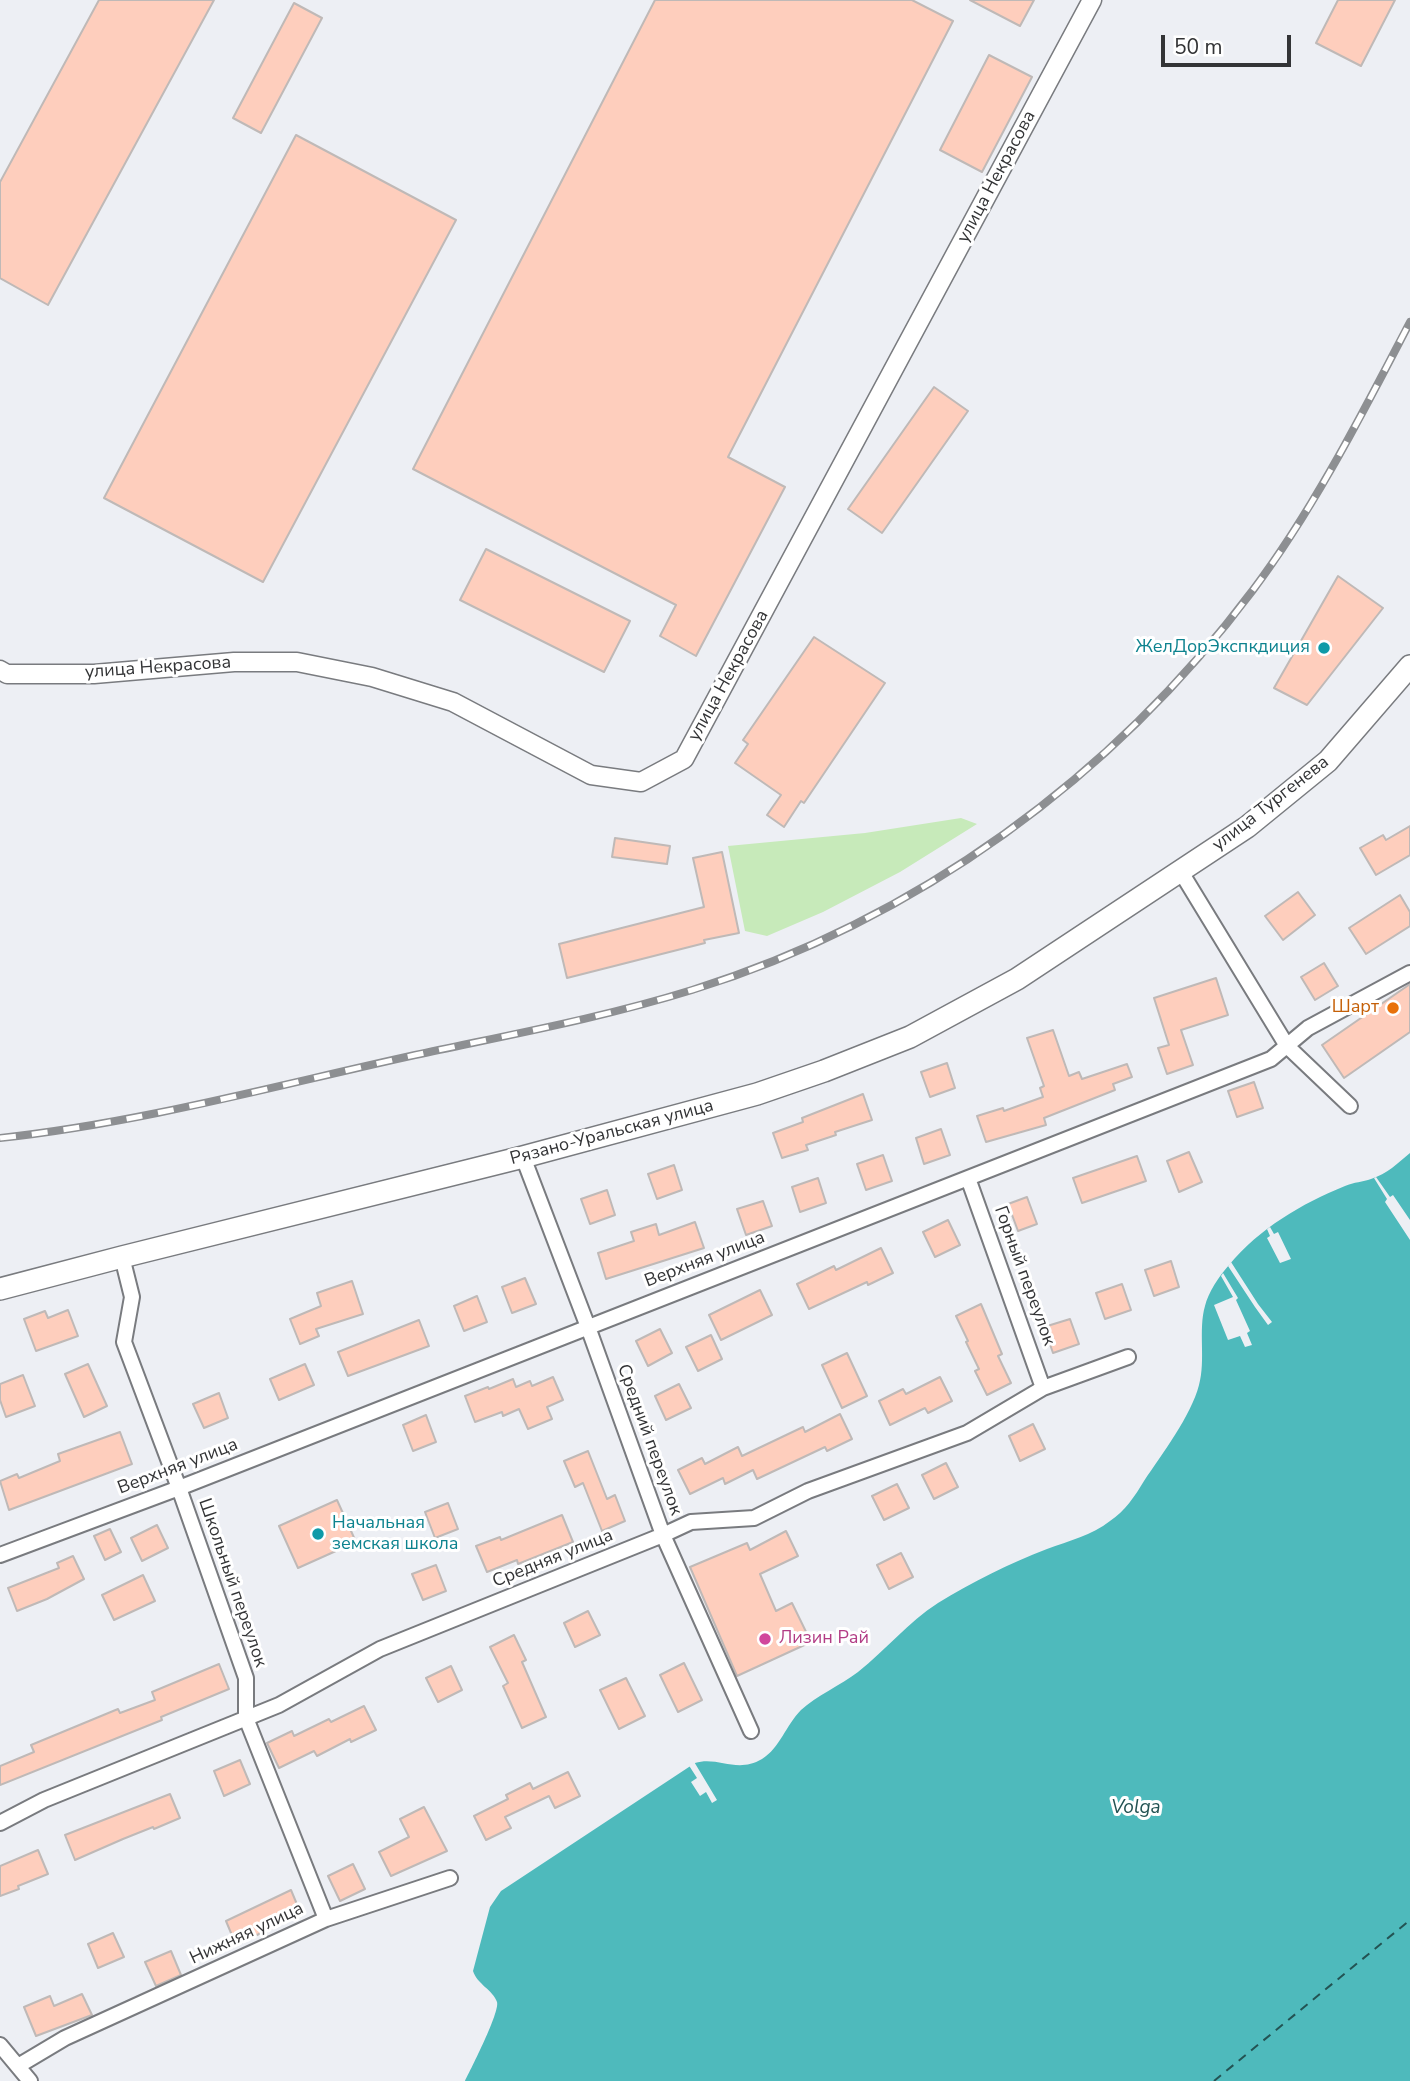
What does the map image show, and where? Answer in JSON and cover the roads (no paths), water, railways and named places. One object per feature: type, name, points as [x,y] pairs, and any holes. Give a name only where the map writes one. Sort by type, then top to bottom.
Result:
[{"type":"main road","name":"улица Тургенева","points":[[1181,872],[1247,827],[1328,761],[1410,666]]},
{"type":"main road","name":"Рязано-Уральская улица","points":[[0,1289],[122,1256],[523,1157],[757,1094],[824,1072],[910,1037],[1017,979],[1181,872]]},
{"type":"street","name":"улица Некрасова","points":[[0,670],[8,674],[94,674],[234,662],[297,662],[372,677],[453,702],[591,775],[641,782],[684,759],[1092,0]]},
{"type":"street","points":[[1181,872],[1287,1046],[1350,1106]]},
{"type":"street","name":"Верхняя улица","points":[[0,1555],[179,1488],[1271,1059],[1308,1028],[1410,973]]},
{"type":"street","name":"Средний переулок","points":[[523,1157],[663,1535],[751,1731]]},
{"type":"street","name":"Горный переулок","points":[[968,1178],[1043,1388]]},
{"type":"street","name":"Школьный переулок","points":[[122,1256],[132,1297],[124,1342],[246,1678],[246,1718],[326,1919]]},
{"type":"street","name":"Средняя улица","points":[[0,1823],[44,1800],[279,1705],[380,1649],[663,1535],[691,1521],[754,1518],[808,1491],[967,1433],[1043,1388],[1128,1357]]},
{"type":"street","name":"Нижняя улица","points":[[19,2066],[65,2038],[326,1919],[450,1878]]},
{"type":"street","points":[[0,2045],[30,2081]]},
{"type":"water","name":"Volga","points":[[1410,1153],[1410,2081],[465,2081],[497,2008],[495,1998],[473,1971],[490,1907],[501,1891],[695,1763],[703,1761],[744,1765],[762,1759],[774,1749],[801,1710],[858,1672],[938,1603],[991,1573],[1088,1534],[1115,1517],[1133,1498],[1167,1447],[1195,1397],[1201,1375],[1205,1306],[1211,1290],[1225,1269],[1254,1240],[1282,1218],[1329,1193],[1382,1174]]},
{"type":"railway","points":[[0,1138],[157,1113],[658,1000],[775,960],[855,924],[931,882],[1004,834],[1073,780],[1138,722],[1198,658],[1253,590],[1297,527],[1337,459],[1410,322]]},
{"type":"place","name":"ЖелДорЭкспкдиция","points":[[1324,648]]},
{"type":"place","name":"Шарт","points":[[1393,1008]]},
{"type":"place","name":"Начальная земская школа","points":[[318,1534]]},
{"type":"place","name":"Лизин Рай","points":[[765,1639]]}]
